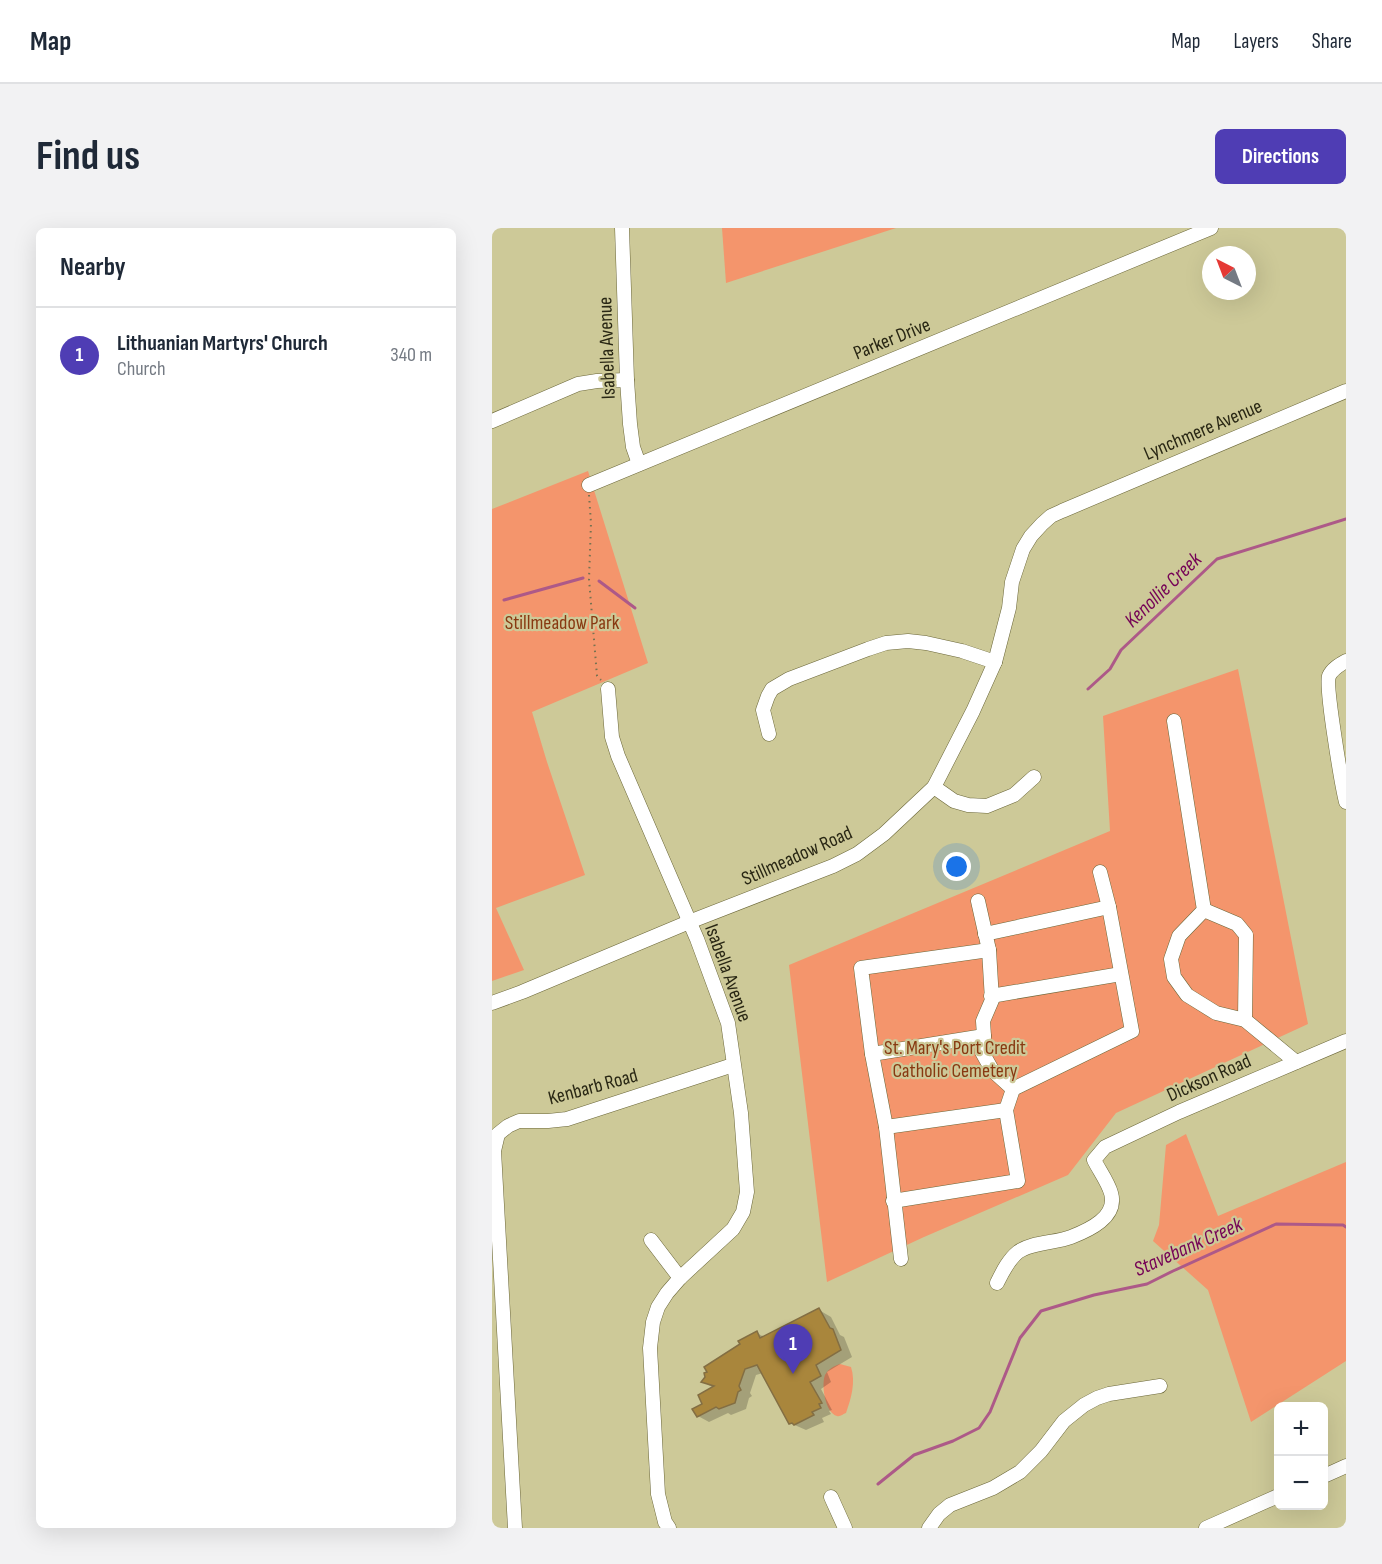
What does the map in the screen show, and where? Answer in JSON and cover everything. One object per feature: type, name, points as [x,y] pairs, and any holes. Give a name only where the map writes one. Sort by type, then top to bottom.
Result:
[{"type":"street","name":"Isabella Avenue","points":[[622,228],[627,380],[633,447],[639,465]]},
{"type":"street","name":"Parker Drive","points":[[588,485],[1211,228]]},
{"type":"street","points":[[492,422],[578,384],[627,380]]},
{"type":"street","name":"Lynchmere Avenue","points":[[1075,506],[1346,391]]},
{"type":"street","name":"Stillmeadow Road","points":[[492,1003],[833,866],[857,854],[898,822],[933,787],[973,711],[995,662],[1009,608],[1012,582],[1023,549],[1031,536],[1051,516],[1075,506]]},
{"type":"street","points":[[769,734],[763,710],[772,689],[789,679],[886,643],[908,641],[926,643],[962,651],[995,662]]},
{"type":"street","points":[[1346,661],[1336,666],[1329,677],[1329,695],[1346,802]]},
{"type":"street","name":"Isabella Avenue","points":[[608,689],[612,737],[618,756],[697,939],[728,1023],[741,1113],[747,1192],[743,1212],[733,1229],[667,1293],[653,1322],[650,1348],[658,1494],[665,1522],[669,1528]]},
{"type":"street","points":[[1174,721],[1204,910]]},
{"type":"street","points":[[933,787],[954,801],[968,806],[987,806],[1014,795],[1034,777]]},
{"type":"street","points":[[893,1201],[1018,1181],[1006,1110],[1013,1089],[1132,1031],[1109,907],[1100,872]]},
{"type":"street","points":[[978,901],[989,950],[992,1000],[982,1021],[984,1036],[982,1052],[992,1070],[1013,1089]]},
{"type":"street","points":[[985,934],[1109,907]]},
{"type":"street","points":[[1204,910],[1179,936],[1171,959],[1174,977],[1187,995],[1216,1013],[1245,1020],[1296,1062]]},
{"type":"street","points":[[1204,910],[1237,924],[1246,935],[1245,1020]]},
{"type":"street","points":[[901,1259],[886,1127],[872,1054],[861,968],[989,950]]},
{"type":"street","points":[[991,996],[1121,974]]},
{"type":"street","points":[[872,1054],[984,1036]]},
{"type":"street","name":"Dickson Road","points":[[997,1283],[1007,1264],[1018,1252],[1071,1237],[1102,1221],[1112,1205],[1112,1194],[1094,1160],[1105,1146],[1346,1041]]},
{"type":"street","name":"Kenbarb Road","points":[[515,1528],[494,1151],[498,1134],[519,1121],[567,1119],[733,1065]]},
{"type":"street","points":[[886,1127],[1006,1110]]},
{"type":"street","points":[[651,1240],[680,1278]]},
{"type":"street","points":[[929,1528],[939,1514],[950,1505],[993,1488],[1020,1472],[1041,1451],[1064,1420],[1097,1398],[1160,1386]]},
{"type":"street","points":[[1328,1474],[1346,1466]]},
{"type":"street","points":[[831,1497],[845,1528]]},
{"type":"street","points":[[1210,1527],[1274,1498]]},
{"type":"path","points":[[588,485],[591,523],[589,579],[597,676],[608,689]]},
{"type":"green space","points":[[722,228],[896,228],[726,283]]},
{"type":"green space","name":"Stillmeadow Park","points":[[588,471],[648,663],[532,712],[585,875],[496,908],[524,970],[492,981],[492,509]]},
{"type":"green space","name":"St. Mary's Port Credit Catholic Cemetery","points":[[1238,669],[1308,1024],[1116,1113],[1068,1175],[827,1282],[789,965],[1110,831],[1103,716]]},
{"type":"green space","points":[[1186,1134],[1218,1216],[1346,1162],[1346,1361],[1282,1402],[1274,1402],[1274,1407],[1251,1422],[1208,1290],[1153,1241],[1159,1225],[1166,1145]]},
{"type":"green space","points":[[840,1364],[851,1367],[853,1384],[846,1413],[838,1416],[833,1414],[827,1404],[824,1380],[831,1368]]},
{"type":"building","points":[[819,1308],[830,1328],[833,1329],[841,1350],[816,1365],[821,1376],[810,1382],[822,1403],[819,1404],[821,1408],[812,1412],[814,1415],[794,1425],[789,1424],[757,1365],[745,1369],[739,1386],[741,1390],[738,1392],[735,1403],[719,1409],[716,1407],[697,1417],[692,1409],[702,1404],[698,1395],[714,1386],[701,1382],[705,1377],[704,1373],[707,1372],[704,1367],[740,1344],[738,1341],[757,1331],[760,1338]]},
{"type":"waterway","name":"Kenollie Creek","points":[[1088,689],[1110,669],[1121,650],[1217,559],[1346,519]]},
{"type":"waterway","name":"Kenollie Creek","points":[[504,600],[583,578]]},
{"type":"waterway","name":"Kenollie Creek","points":[[599,581],[635,608]]},
{"type":"waterway","name":"Stavebank Creek","points":[[878,1484],[914,1455],[953,1441],[979,1428],[990,1412],[1020,1338],[1041,1311],[1094,1295],[1147,1284],[1276,1224],[1343,1225],[1346,1227]]},
{"type":"place","name":"Lithuanian Martyrs' Church","points":[[793,1374]]}]
